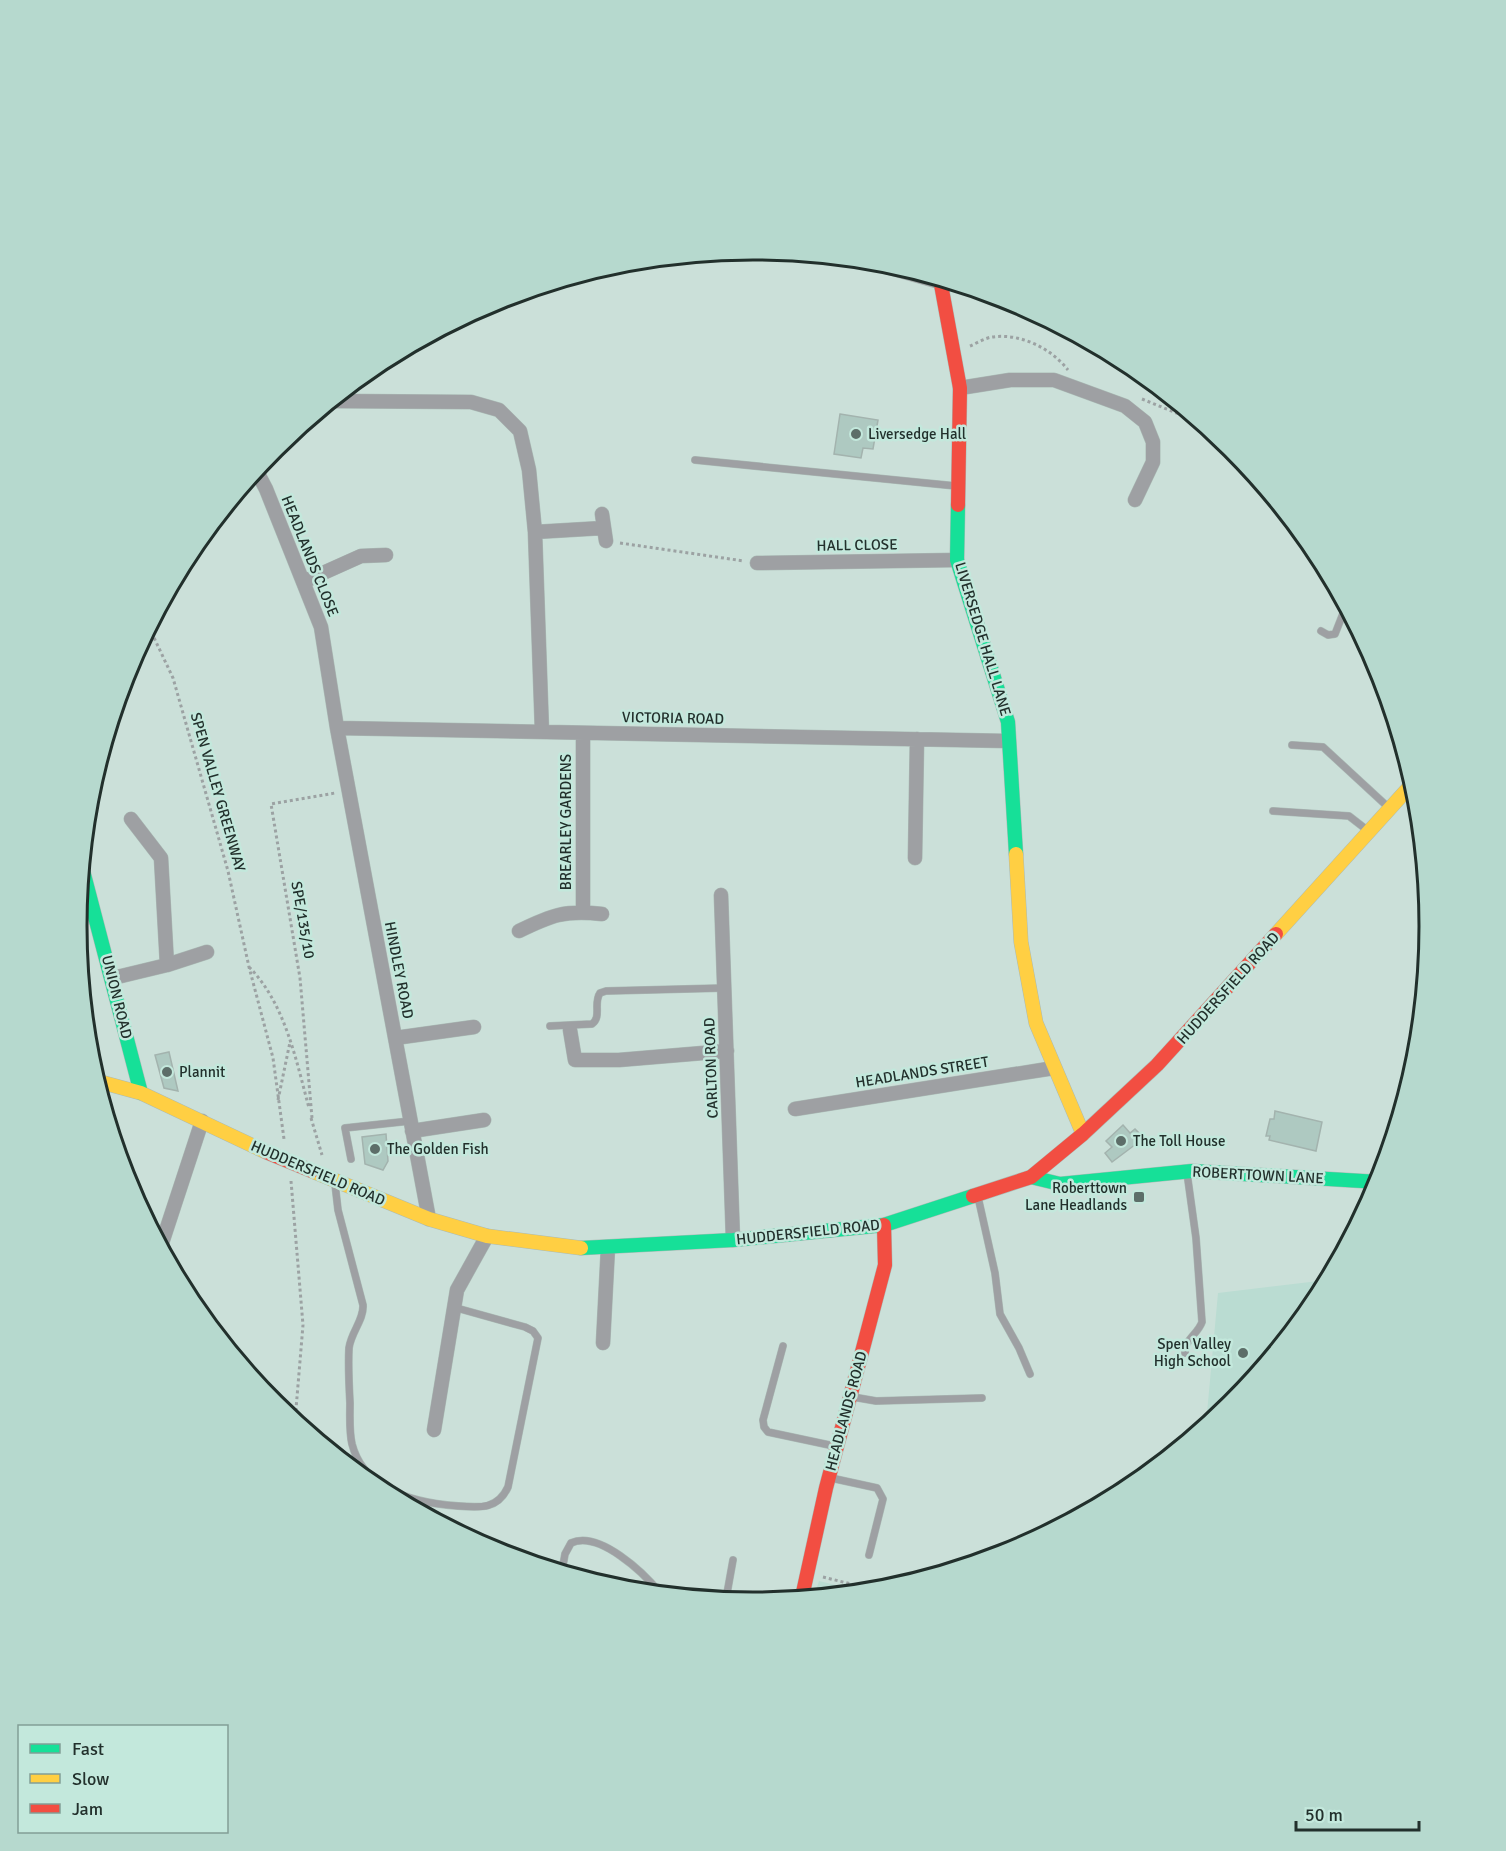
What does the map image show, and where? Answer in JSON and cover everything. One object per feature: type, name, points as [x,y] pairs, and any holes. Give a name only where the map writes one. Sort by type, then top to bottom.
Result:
[{"type":"street","name":"LIVERSEDGE HALL LANE","points":[[941,287],[960,388],[957,560],[1008,722],[1021,942],[1036,1023],[1083,1134]]},
{"type":"street","points":[[960,388],[1010,380],[1054,381],[1125,406],[1145,422],[1153,442],[1153,462],[1135,500]]},
{"type":"street","points":[[343,401],[471,402],[498,410],[520,431],[529,470],[535,532],[542,732]]},
{"type":"street","name":"HEADLANDS CLOSE","points":[[260,478],[321,627],[337,728]]},
{"type":"street","points":[[535,532],[604,528]]},
{"type":"street","points":[[303,582],[361,556],[386,555]]},
{"type":"street","name":"HALL CLOSE","points":[[757,563],[957,560]]},
{"type":"street","name":"VICTORIA ROAD","points":[[337,728],[1008,741]]},
{"type":"street","name":"HINDLEY ROAD","points":[[337,728],[429,1218]]},
{"type":"street","name":"BREARLEY GARDENS","points":[[583,733],[583,912]]},
{"type":"street","points":[[915,858],[917,739]]},
{"type":"street","name":"HUDDERSFIELD ROAD","points":[[107,1084],[141,1093],[332,1181],[429,1218],[487,1236],[572,1249],[733,1240],[884,1225],[1031,1177],[1083,1134],[1157,1065],[1405,792]]},
{"type":"street","points":[[131,819],[161,858],[167,965]]},
{"type":"street","name":"UNION ROAD","points":[[88,888],[141,1093]]},
{"type":"street","name":"CARLTON ROAD","points":[[721,895],[733,1240]]},
{"type":"street","name":"BREARLEY GARDENS","points":[[519,931],[555,914],[583,912],[602,914]]},
{"type":"street","points":[[113,978],[167,965],[207,952]]},
{"type":"street","points":[[395,1038],[474,1026]]},
{"type":"street","points":[[570,1030],[575,1060],[619,1060],[726,1051]]},
{"type":"street","name":"HEADLANDS STREET","points":[[795,1109],[1054,1068]]},
{"type":"street","points":[[411,1126],[484,1120]]},
{"type":"street","points":[[164,1236],[202,1121]]},
{"type":"street","name":"ROBERTTOWN LANE","points":[[1031,1177],[1060,1184],[1187,1171],[1367,1181]]},
{"type":"street","name":"HEADLANDS ROAD","points":[[804,1589],[829,1478],[885,1265],[884,1225]]},
{"type":"street","points":[[434,1430],[457,1290],[487,1236]]},
{"type":"street","points":[[603,1343],[608,1247]]},
{"type":"lane","points":[[695,460],[959,486]]},
{"type":"lane","points":[[1321,631],[1328,635],[1335,634],[1342,616]]},
{"type":"lane","points":[[1293,745],[1323,747],[1390,809]]},
{"type":"lane","points":[[1273,811],[1349,816],[1369,831]]},
{"type":"lane","points":[[550,1026],[592,1024],[597,1016],[596,998],[600,993],[606,991],[724,988]]},
{"type":"lane","points":[[351,1159],[345,1128],[411,1126]]},
{"type":"lane","points":[[1185,1353],[1187,1342],[1199,1330],[1202,1322],[1196,1238],[1187,1171]]},
{"type":"lane","points":[[332,1181],[363,1309],[351,1339],[349,1367],[351,1437],[361,1463]]},
{"type":"lane","points":[[977,1194],[995,1273],[1000,1314],[1011,1338],[1019,1347],[1030,1374]]},
{"type":"lane","points":[[415,1499],[456,1506],[492,1506],[499,1502],[508,1487],[538,1338],[533,1331],[525,1327],[453,1307]]},
{"type":"lane","points":[[783,1346],[763,1420],[764,1427],[768,1432],[837,1447]]},
{"type":"lane","points":[[850,1396],[876,1401],[982,1398]]},
{"type":"lane","points":[[829,1478],[877,1488],[882,1493],[883,1499],[869,1555]]},
{"type":"lane","points":[[564,1564],[571,1543],[582,1540],[610,1549],[625,1559],[650,1583]]},
{"type":"lane","points":[[727,1591],[733,1560]]},
{"type":"path","points":[[604,528],[757,563]]},
{"type":"path","name":"SPEN VALLEY GREENWAY","points":[[153,637],[173,678],[228,871],[249,967],[273,1058],[277,1105],[284,1143]]},
{"type":"path","name":"SPE/135/10","points":[[312,1118],[300,978],[271,804],[349,791]]},
{"type":"path","name":"SPEN VALLEY GREENWAY","points":[[249,967],[262,980],[290,1040],[332,1181]]},
{"type":"path","name":"SPEN VALLEY GREENWAY","points":[[277,1105],[290,1040]]},
{"type":"path","points":[[290,1176],[303,1325],[297,1410]]},
{"type":"path","points":[[807,1573],[852,1584]]},
{"type":"shaded area","name":"Spen Valley High School","points":[[1316,1281],[1254,1365],[1207,1412],[1218,1293]]},
{"type":"shaded area","points":[[819,1581],[840,1586],[817,1588]]},
{"type":"building","name":"Liversedge Hall","points":[[840,414],[878,420],[873,449],[863,448],[861,458],[834,454]]},
{"type":"building","name":"Plannit","points":[[169,1052],[178,1091],[164,1088],[155,1055]]},
{"type":"building","points":[[1275,1111],[1322,1122],[1316,1151],[1269,1140],[1270,1136],[1266,1136],[1270,1119],[1274,1119]]},
{"type":"building","name":"The Toll House","points":[[1123,1125],[1130,1133],[1135,1129],[1144,1138],[1112,1162],[1105,1153],[1112,1147],[1106,1141]]},
{"type":"building","name":"The Golden Fish","points":[[386,1134],[388,1161],[383,1170],[365,1164],[362,1137]]},
{"type":"traffic: fast","points":[[958,505],[957,560],[1008,722],[1016,854]]},
{"type":"traffic: fast","points":[[88,889],[141,1093]]},
{"type":"traffic: fast","points":[[1031,1177],[1060,1184],[1192,1171],[1367,1181]]},
{"type":"traffic: fast","points":[[581,1248],[733,1240],[884,1225],[973,1196]]},
{"type":"traffic: slow","points":[[1276,934],[1405,792]]},
{"type":"traffic: slow","points":[[1016,854],[1021,942],[1036,1023],[1083,1134]]},
{"type":"traffic: slow","points":[[107,1084],[141,1093],[266,1152]]},
{"type":"traffic: slow","points":[[312,1171],[429,1219],[487,1236],[581,1248]]},
{"type":"traffic: jam","points":[[941,287],[960,388],[958,505]]},
{"type":"traffic: jam","points":[[973,1196],[1031,1177],[1083,1134],[1157,1065],[1276,934]]},
{"type":"traffic: jam","points":[[266,1152],[312,1171]]},
{"type":"traffic: jam","points":[[804,1589],[826,1488],[885,1265],[884,1225]]},
{"type":"place","name":"Liversedge Hall","points":[[856,434]]},
{"type":"place","name":"Plannit","points":[[167,1072]]},
{"type":"place","name":"The Toll House","points":[[1121,1141]]},
{"type":"place","name":"The Golden Fish","points":[[375,1149]]},
{"type":"place","name":"Roberttown Lane Headlands","points":[[1139,1197]]},
{"type":"place","name":"Spen Valley High School","points":[[1243,1353]]}]
